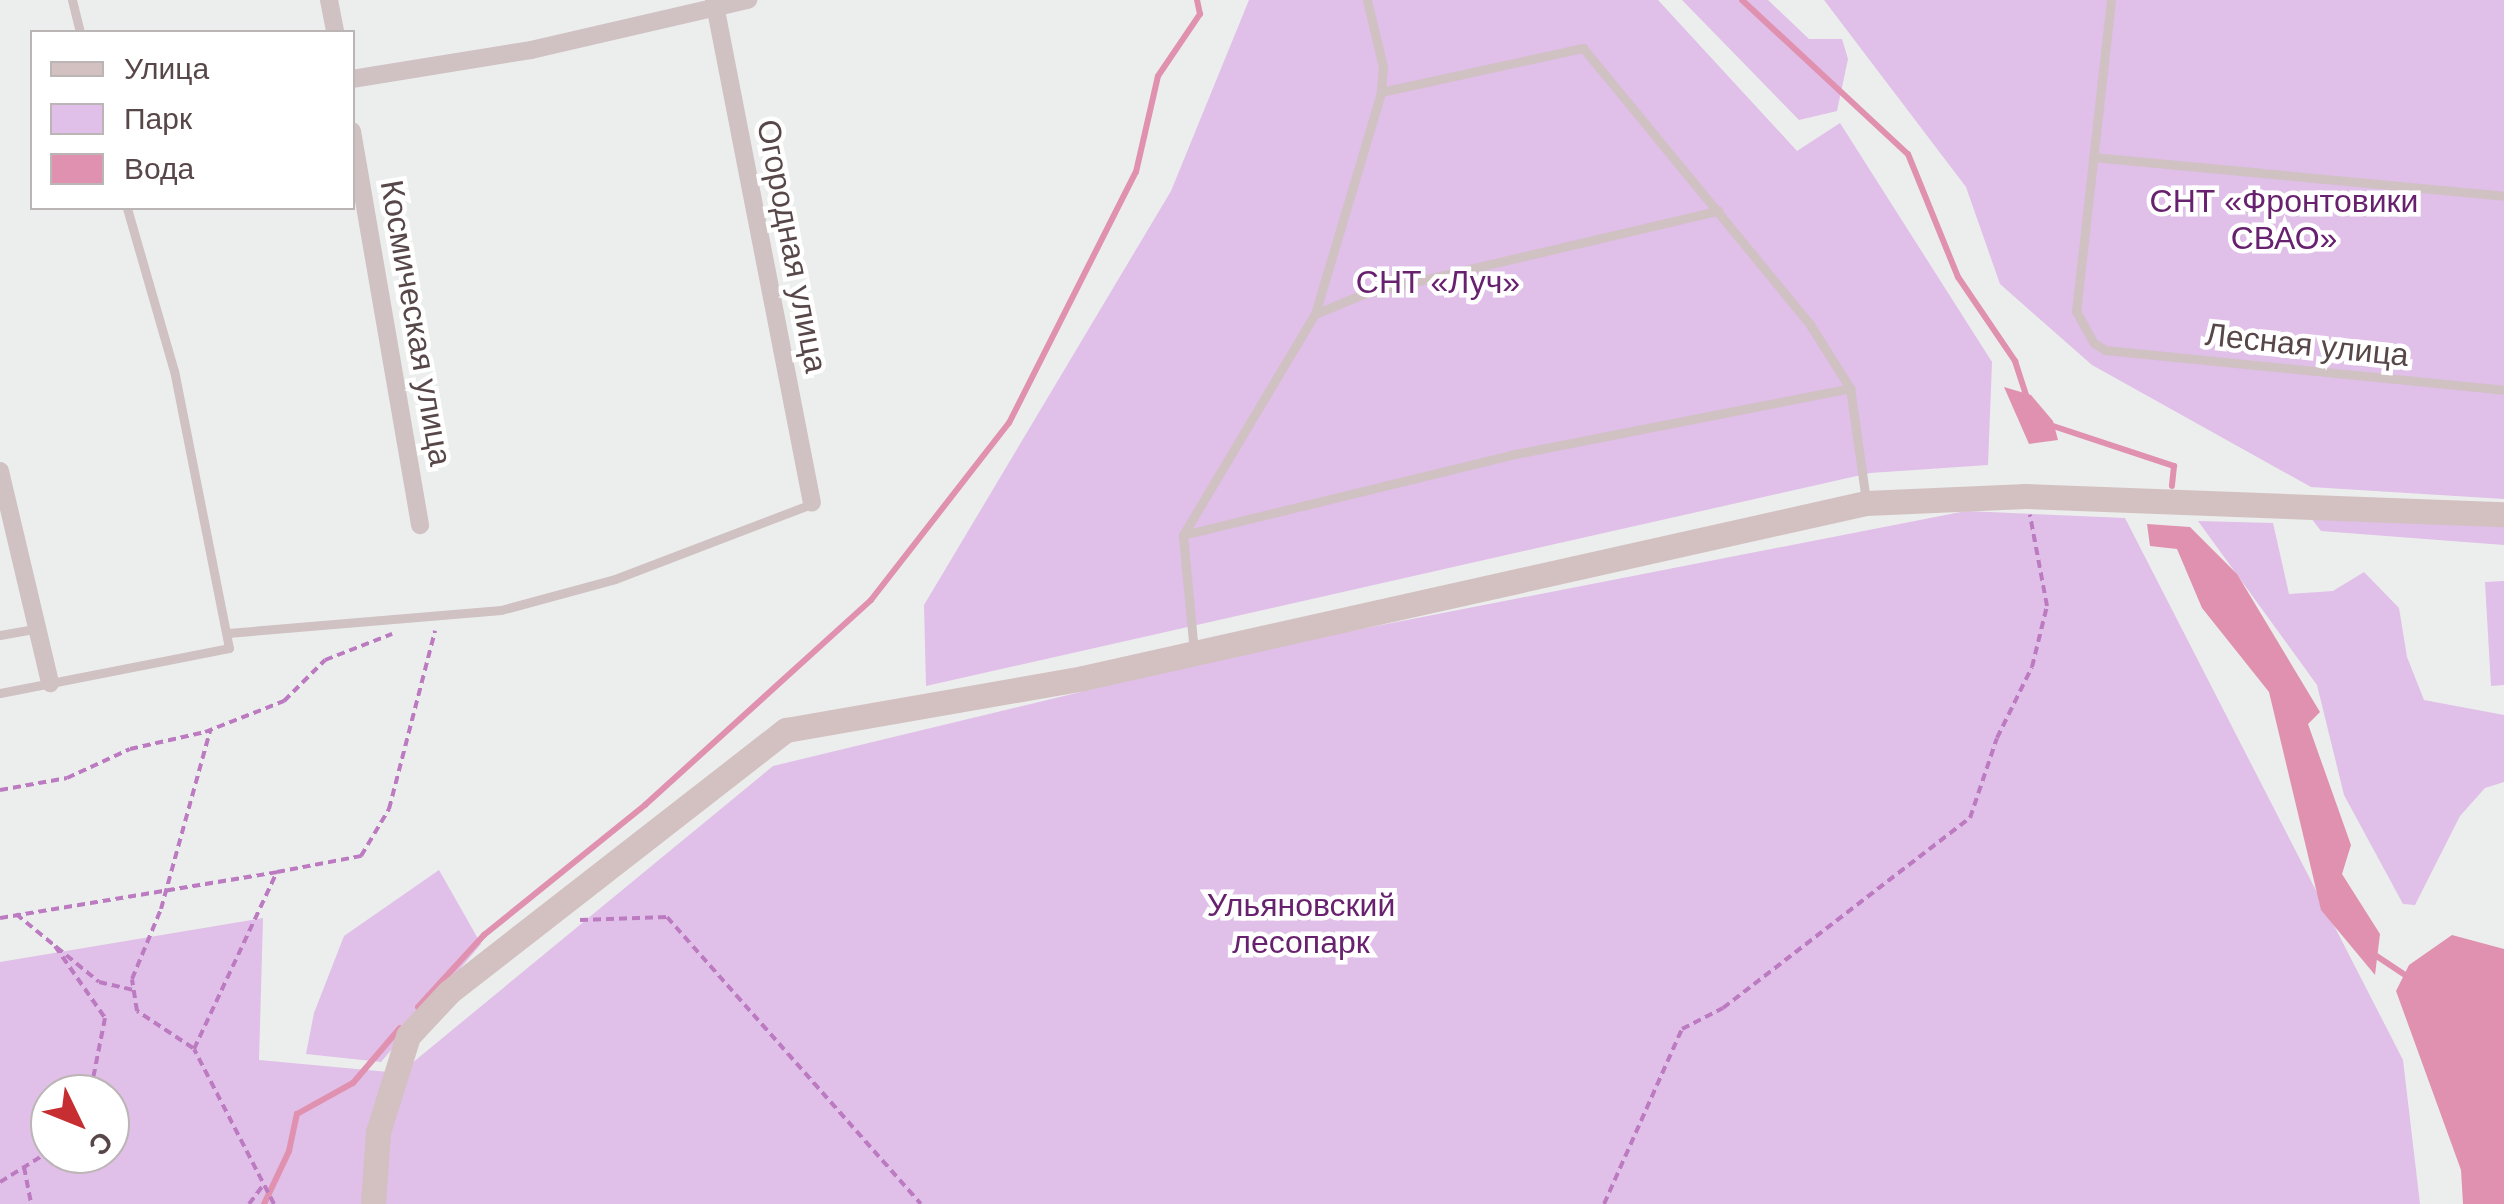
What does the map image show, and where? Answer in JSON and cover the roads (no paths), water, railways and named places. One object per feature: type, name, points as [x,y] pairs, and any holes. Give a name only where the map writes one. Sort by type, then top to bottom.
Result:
[{"type":"street","points":[[329,0],[335,30]]},
{"type":"street","points":[[355,79],[531,50],[714,4],[748,0]]},
{"type":"street","name":"Огородная улица","points":[[714,4],[812,504]]},
{"type":"street","name":"Космическая улица","points":[[355,148],[420,525]]},
{"type":"street","points":[[0,471],[34,629],[50,684]]},
{"type":"street","points":[[373,1204],[378,1132],[408,1036],[478,969],[786,730],[1194,654],[1866,503],[2026,496],[2504,514]]},
{"type":"lane","points":[[72,0],[80,30]]},
{"type":"lane","points":[[1194,654],[1183,535],[1315,314],[1381,92],[1384,66],[1367,0]]},
{"type":"lane","points":[[2112,0],[2093,157],[2504,196]]},
{"type":"lane","points":[[1381,92],[1583,48],[1809,323],[1850,388],[1866,503]]},
{"type":"lane","name":"Лесная улица","points":[[2093,157],[2076,311],[2082,330],[2104,350],[2504,390]]},
{"type":"lane","points":[[0,693],[229,648],[174,371],[128,210]]},
{"type":"lane","points":[[1315,314],[1363,294],[1718,210]]},
{"type":"lane","points":[[1183,535],[1510,455],[1850,388]]},
{"type":"lane","points":[[228,633],[500,610],[615,579],[812,504]]},
{"type":"lane","points":[[0,635],[34,629]]},
{"type":"water","points":[[2004,387],[2031,395],[2053,421],[2058,440],[2029,444]]},
{"type":"water","points":[[2147,524],[2190,527],[2237,574],[2320,712],[2308,724],[2351,845],[2342,874],[2380,934],[2375,975],[2321,910],[2269,692],[2202,608],[2177,549],[2150,546]]},
{"type":"water","points":[[2452,935],[2504,949],[2504,1204],[2463,1204],[2461,1170],[2396,991],[2409,965]]},
{"type":"waterway","points":[[418,1007],[484,935],[645,805],[871,600],[1009,423],[1136,172],[1158,76],[1200,14],[1197,0]]},
{"type":"waterway","points":[[1742,0],[1908,154],[1958,277],[2015,361],[2027,398]]},
{"type":"waterway","points":[[2047,424],[2174,466],[2172,486]]},
{"type":"waterway","points":[[2372,953],[2408,977]]},
{"type":"waterway","points":[[264,1204],[289,1151],[297,1114],[353,1083],[400,1028]]},
{"type":"park label","name":"СНТ «Фронтовики СВАО»","points":[[2284,220]]},
{"type":"park label","name":"СНТ «Луч»","points":[[1438,282]]},
{"type":"park label","name":"Ульяновский лесопарк","points":[[1301,924]]}]
